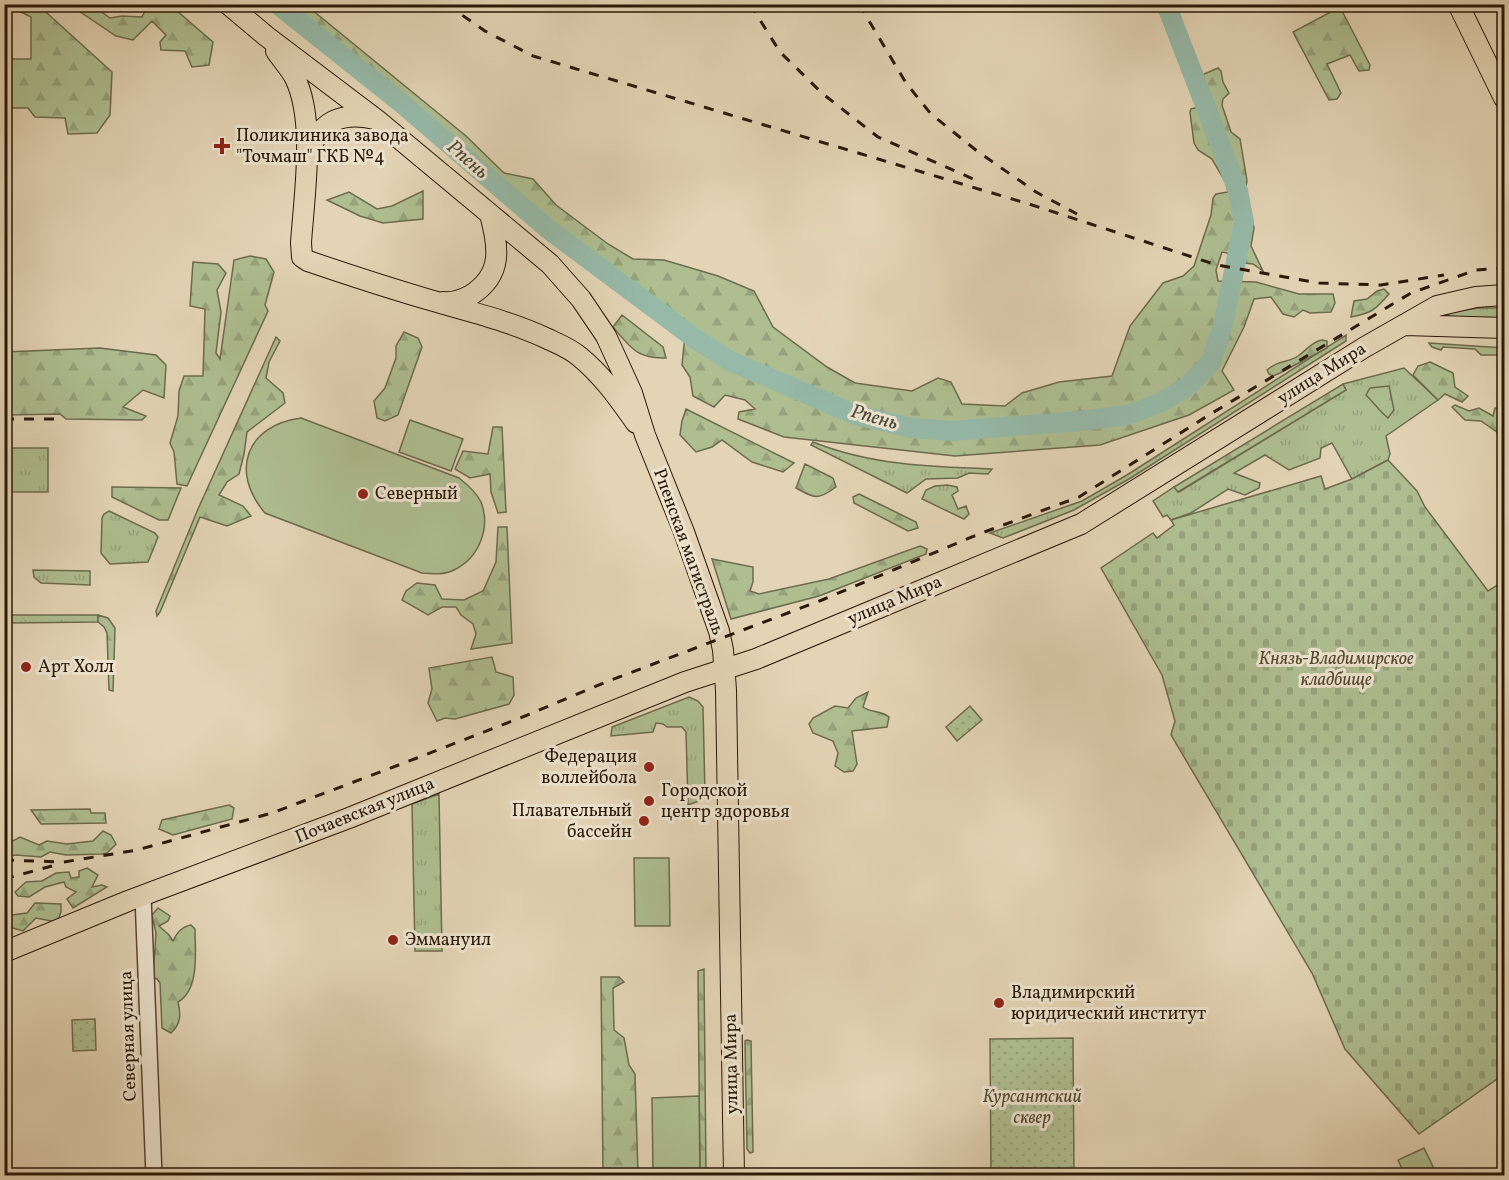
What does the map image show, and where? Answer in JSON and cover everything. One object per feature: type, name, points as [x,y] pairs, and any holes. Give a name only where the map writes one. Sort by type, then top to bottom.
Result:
[{"type":"main road","name":"Рпенская магистраль","points":[[228,4],[266,36],[377,120],[550,264],[581,299],[618,358],[632,393],[645,435],[684,532],[716,622],[726,670]]},
{"type":"main road","points":[[1458,4],[1504,98]]},
{"type":"main road","name":"Рпенская магистраль","points":[[266,36],[295,79],[306,115],[302,257],[376,285],[499,319],[528,330],[578,355],[613,390],[645,435]]},
{"type":"main road","name":"Рпенская магистраль","points":[[306,158],[320,131],[331,122],[346,116],[358,115],[377,120]]},
{"type":"main road","name":"Рпенская магистраль","points":[[432,301],[450,303],[464,299],[486,284],[493,273],[496,259],[496,240],[490,214]]},
{"type":"main road","name":"улица Мира","points":[[734,1176],[726,670],[1081,524],[1402,325],[1437,306],[1476,297],[1504,296]]},
{"type":"main road","points":[[1402,325],[1504,327]]},
{"type":"main road","name":"Почаевская улица","points":[[4,952],[143,896],[350,818],[685,682],[726,670]]},
{"type":"street","name":"Северная улица","points":[[143,896],[154,1176]]},
{"type":"green space","points":[[5,4],[38,5],[112,72],[110,115],[97,133],[68,134],[65,118],[35,117],[28,108],[9,108],[5,117],[5,59],[31,59],[31,17]]},
{"type":"green space","points":[[70,5],[92,5],[110,18],[142,17],[148,5],[170,5],[213,42],[209,65],[192,67],[185,51],[161,50],[160,42],[166,35],[152,21],[133,40],[116,36]]},
{"type":"green space","points":[[285,5],[306,5],[466,136],[504,173],[533,179],[556,205],[608,244],[633,259],[664,260],[718,276],[754,291],[773,327],[827,367],[855,383],[912,391],[938,378],[951,382],[962,404],[1005,406],[1022,393],[1059,382],[1112,376],[1130,326],[1163,283],[1183,276],[1194,266],[1211,215],[1213,198],[1216,194],[1228,192],[1226,183],[1212,159],[1198,150],[1194,143],[1190,112],[1191,109],[1199,107],[1215,124],[1218,117],[1200,82],[1204,74],[1218,68],[1229,93],[1223,99],[1222,105],[1231,132],[1240,139],[1247,181],[1245,190],[1254,228],[1251,246],[1263,271],[1253,264],[1235,262],[1227,253],[1222,252],[1216,270],[1218,281],[1256,282],[1299,294],[1333,294],[1335,303],[1331,312],[1310,313],[1303,310],[1294,317],[1283,314],[1271,297],[1254,299],[1244,327],[1222,371],[1234,390],[1189,415],[1100,445],[955,456],[784,437],[738,419],[739,412],[755,409],[745,400],[725,395],[714,407],[693,396],[690,377],[682,365],[686,325],[648,300],[606,265],[544,220],[424,116]]},
{"type":"green space","points":[[1340,7],[1370,65],[1369,70],[1359,71],[1350,55],[1327,64],[1341,93],[1337,99],[1329,100],[1293,32]]},
{"type":"green space","points":[[423,191],[423,219],[383,223],[360,216],[327,200],[349,192],[377,209],[392,206]]},
{"type":"green space","points":[[250,256],[266,259],[274,272],[265,305],[268,311],[187,486],[177,484],[174,452],[170,443],[178,416],[179,391],[184,376],[203,376],[205,309],[190,306],[193,262],[218,264],[226,273],[217,290],[221,312],[216,353],[220,359],[234,260]]},
{"type":"green space","points":[[1384,289],[1389,294],[1376,307],[1364,314],[1351,317],[1354,301],[1367,299],[1377,291]]},
{"type":"green space","points":[[1504,308],[1504,312],[1498,320],[1439,318],[1456,311]]},
{"type":"green space","points":[[622,315],[663,347],[666,358],[648,357],[635,351],[613,327]]},
{"type":"green space","points":[[404,332],[418,338],[422,347],[398,415],[385,421],[377,418],[374,401],[385,388],[396,358],[396,346]]},
{"type":"green space","points":[[1346,335],[1346,341],[1129,479],[1074,510],[1003,538],[990,533],[1082,501],[1127,475]]},
{"type":"green space","points":[[276,337],[280,341],[269,362],[266,378],[283,393],[285,403],[247,432],[239,474],[227,482],[219,495],[243,506],[251,516],[227,526],[200,517],[157,616],[156,611],[198,509]]},
{"type":"green space","points":[[1322,340],[1327,341],[1327,348],[1280,373],[1273,376],[1269,374],[1267,370],[1271,367],[1294,358],[1312,344]]},
{"type":"green space","points":[[1429,343],[1504,348],[1504,355],[1481,355],[1475,349],[1443,347],[1441,350],[1432,347]]},
{"type":"green space","points":[[100,348],[156,355],[166,365],[164,398],[143,390],[123,407],[146,416],[142,420],[66,419],[60,414],[5,415],[5,352]]},
{"type":"green space","points":[[1430,362],[1453,373],[1455,387],[1468,396],[1462,402],[1445,394],[1438,400],[1413,375],[1418,366]]},
{"type":"green space","points":[[1404,368],[1438,400],[1386,436],[1390,454],[1388,460],[1352,479],[1332,443],[1321,448],[1320,458],[1289,470],[1265,455],[1234,473],[1260,483],[1259,488],[1245,495],[1228,489],[1191,513],[1171,520],[1167,515],[1163,517],[1153,501],[1174,487],[1179,492],[1346,390],[1343,384]]},
{"type":"green space","points":[[1343,384],[1346,390],[1178,492],[1174,487]]},
{"type":"green space","points":[[1389,386],[1394,410],[1388,418],[1366,395],[1370,388]]},
{"type":"green space","points":[[1455,405],[1469,411],[1479,408],[1493,416],[1495,408],[1504,409],[1504,437],[1481,421],[1465,420],[1452,407]]},
{"type":"green space","points":[[686,409],[794,463],[783,472],[752,462],[722,440],[712,447],[696,452],[680,435]]},
{"type":"green space","name":"Северный","points":[[301,418],[459,478],[477,495],[484,512],[485,522],[481,541],[470,558],[450,572],[422,573],[265,513],[254,497],[248,481],[246,466],[249,452],[256,440],[268,430],[282,422]]},
{"type":"green space","points":[[410,420],[463,439],[451,471],[399,452]]},
{"type":"green space","points":[[493,427],[502,427],[506,512],[498,513],[491,492],[490,474],[470,478],[455,469],[463,451],[488,454]]},
{"type":"green space","points":[[813,442],[857,456],[879,460],[924,466],[992,469],[988,474],[969,473],[958,478],[926,479],[907,493],[811,445]]},
{"type":"green space","points":[[5,448],[48,448],[48,492],[5,492]]},
{"type":"green space","name":"Князь-Владимирское кладбище","points":[[1388,460],[1417,491],[1425,507],[1488,591],[1504,581],[1504,1074],[1419,1134],[1345,1049],[1312,973],[1171,735],[1175,721],[1162,675],[1101,568],[1153,533],[1157,538],[1174,525],[1171,520],[1321,476],[1325,489],[1352,479]]},
{"type":"green space","points":[[805,464],[833,478],[836,487],[817,497],[796,488]]},
{"type":"green space","points":[[935,486],[957,487],[958,491],[952,495],[958,509],[966,506],[969,514],[964,519],[922,499],[926,490]]},
{"type":"green space","points":[[112,487],[181,488],[168,520],[159,520],[112,497]]},
{"type":"green space","points":[[859,494],[916,522],[918,528],[908,531],[854,503],[853,497]]},
{"type":"green space","points":[[109,511],[155,533],[158,537],[148,562],[110,564],[101,553],[102,518]]},
{"type":"green space","points":[[498,527],[507,527],[512,643],[471,649],[476,634],[473,624],[461,615],[456,607],[442,607],[428,615],[402,600],[406,591],[417,583],[435,585],[442,599],[464,600],[483,591],[496,562]]},
{"type":"green space","points":[[920,546],[927,549],[926,554],[819,596],[731,619],[712,559],[753,567],[753,582],[750,591],[759,594],[829,579]]},
{"type":"green space","points":[[33,570],[90,571],[90,585],[41,583],[34,577]]},
{"type":"green space","points":[[10,615],[98,615],[98,622],[10,623]]},
{"type":"green space","points":[[98,615],[108,618],[115,628],[113,691],[109,690],[107,633],[98,622]]},
{"type":"green space","points":[[492,657],[496,672],[513,677],[514,695],[509,704],[455,719],[445,718],[437,721],[428,703],[432,689],[429,668]]},
{"type":"green space","points":[[868,692],[863,707],[889,717],[887,727],[852,731],[857,764],[853,771],[844,772],[835,766],[838,753],[833,741],[813,733],[809,724],[813,718],[835,706],[848,708],[856,698]]},
{"type":"green space","points":[[689,697],[698,701],[703,707],[705,794],[702,800],[688,805],[686,732],[682,727],[667,727],[656,723],[653,732],[611,736],[612,727]]},
{"type":"green space","points":[[970,706],[982,720],[957,741],[946,727]]},
{"type":"green space","points":[[439,794],[442,951],[415,951],[412,804]]},
{"type":"green space","points":[[229,805],[234,808],[232,819],[173,835],[159,829],[162,820]]},
{"type":"green space","points":[[90,809],[91,813],[105,813],[106,823],[41,824],[31,810]]},
{"type":"green space","points":[[103,831],[111,835],[116,844],[107,853],[66,855],[50,852],[41,857],[16,855],[5,857],[5,841],[9,843],[20,837],[39,845],[47,841],[67,844],[93,841]]},
{"type":"green space","points":[[634,858],[669,858],[670,926],[635,926]]},
{"type":"green space","points":[[87,868],[98,875],[92,887],[102,885],[107,887],[73,908],[67,899],[76,892],[66,887],[64,882],[45,887],[29,897],[18,896],[15,892],[26,882],[42,881],[56,873],[69,872],[71,878],[79,877],[79,871]]},
{"type":"green space","points":[[35,903],[61,904],[58,920],[36,918],[23,931],[13,928],[7,921],[12,915],[27,913]]},
{"type":"green space","points":[[158,908],[170,916],[168,921],[159,926],[173,941],[185,927],[191,925],[195,929],[193,979],[185,996],[178,1002],[179,1019],[171,1033],[162,1028],[160,983],[153,978],[156,933],[152,915]]},
{"type":"green space","points":[[704,969],[706,1175],[700,1176],[698,971]]},
{"type":"green space","points":[[601,977],[619,977],[624,982],[613,988],[614,1030],[624,1038],[629,1065],[635,1074],[638,1175],[603,1175]]},
{"type":"green space","points":[[95,1019],[96,1050],[73,1051],[72,1020]]},
{"type":"green space","name":"Курсантский сквер","points":[[1073,1038],[1074,1175],[991,1175],[990,1039]]},
{"type":"green space","points":[[745,1041],[751,1041],[753,1152],[750,1153],[747,1149]]},
{"type":"green space","points":[[699,1096],[700,1175],[653,1175],[652,1098]]},
{"type":"green space","points":[[1424,1148],[1437,1175],[1405,1175],[1398,1160]]},
{"type":"waterway","name":"Рпень","points":[[277,4],[400,102],[548,229],[694,338],[730,361],[856,415],[911,428],[952,431],[1128,415],[1159,403],[1188,386],[1211,362],[1223,325],[1244,222],[1238,191],[1166,4]]},
{"type":"railway","points":[[446,4],[485,31],[533,56],[1029,204],[1217,265],[1319,283],[1381,285],[1444,275]]},
{"type":"railway","points":[[750,4],[780,52],[823,94],[878,137],[980,182]]},
{"type":"railway","points":[[859,4],[906,83],[931,114],[977,151],[1036,192],[1077,214]]},
{"type":"railway","points":[[4,860],[64,862],[137,850],[272,813],[822,600],[979,534],[1079,497],[1209,415],[1411,293],[1476,270],[1504,268]]},
{"type":"railway","points":[[4,419],[59,419]]},
{"type":"railway","points":[[4,879],[52,866]]},
{"type":"place","name":"Поликлиника завода \"Точмаш\" ГКБ №4","points":[[222,146]]},
{"type":"place","name":"Северный","points":[[363,494]]},
{"type":"place","name":"Арт Холл","points":[[26,667]]},
{"type":"place","name":"Федерация воллейбола","points":[[649,767]]},
{"type":"place","name":"Городской центр здоровья","points":[[649,801]]},
{"type":"place","name":"Плавательный бассейн","points":[[644,821]]},
{"type":"place","name":"Эммануил","points":[[393,940]]},
{"type":"place","name":"Владимирский юридический институт","points":[[999,1003]]}]
